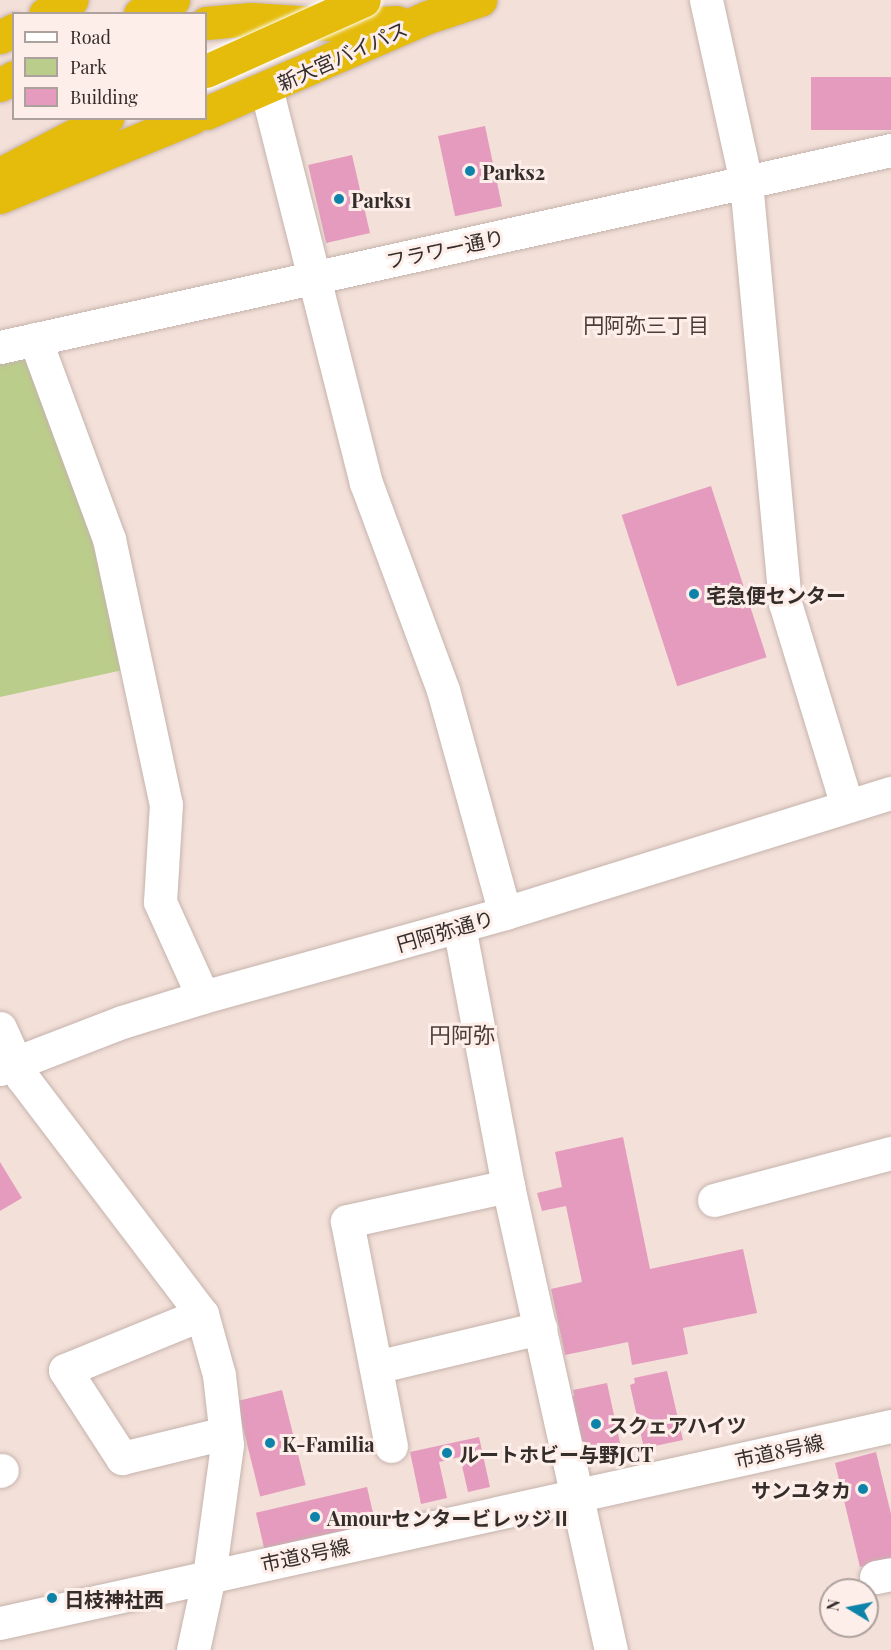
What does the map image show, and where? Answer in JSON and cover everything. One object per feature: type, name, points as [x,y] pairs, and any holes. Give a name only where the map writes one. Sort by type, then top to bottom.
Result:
[{"type":"highway","points":[[49,12],[71,0]]},
{"type":"highway","points":[[145,12],[174,0]]},
{"type":"highway","points":[[207,71],[364,0]]},
{"type":"highway","name":"新大宮バイパス","points":[[207,113],[428,17],[480,0]]},
{"type":"highway","points":[[207,23],[251,19],[384,24],[428,17]]},
{"type":"highway","points":[[0,174],[103,120]]},
{"type":"highway","points":[[0,197],[187,120]]},
{"type":"street","points":[[706,0],[746,182],[785,603],[847,806]]},
{"type":"street","points":[[266,88],[316,276],[344,406],[366,483],[443,690],[505,913]]},
{"type":"street","name":"フラワー通り","points":[[0,347],[891,150]]},
{"type":"street","points":[[35,339],[109,539],[166,804],[160,902],[203,997]]},
{"type":"street","name":"円阿弥通り","points":[[7,1066],[203,997],[505,913],[891,793]]},
{"type":"street","points":[[459,926],[508,1186],[611,1650]]},
{"type":"street","points":[[0,1028],[7,1066],[202,1314],[219,1375],[225,1433],[209,1576],[193,1650]]},
{"type":"street","points":[[714,1200],[891,1153]]},
{"type":"street","points":[[392,1446],[347,1221],[508,1186]]},
{"type":"street","points":[[202,1314],[65,1370],[122,1458],[225,1433]]},
{"type":"street","points":[[376,1366],[540,1328]]},
{"type":"street","name":"市道8号線","points":[[0,1623],[891,1426]]},
{"type":"green space","points":[[33,356],[95,543],[123,670],[0,697],[0,363]]},
{"type":"building","points":[[811,77],[891,77],[891,130],[811,130]]},
{"type":"building","name":"Parks2","points":[[485,126],[502,206],[455,216],[438,136]]},
{"type":"building","name":"Parks1","points":[[352,155],[370,233],[326,243],[308,165]]},
{"type":"building","points":[[711,486],[767,657],[677,686],[622,515]]},
{"type":"building","points":[[623,1137],[650,1269],[743,1249],[757,1313],[683,1328],[688,1354],[632,1365],[628,1342],[565,1355],[551,1289],[582,1282],[566,1206],[542,1211],[537,1193],[562,1187],[555,1152]]},
{"type":"building","points":[[0,1162],[22,1198],[0,1211]]},
{"type":"building","name":"スクェアハイツ","points":[[667,1371],[683,1440],[650,1447],[650,1443],[643,1444],[630,1385],[635,1383],[634,1378]]},
{"type":"building","name":"スクェアハイツ","points":[[607,1383],[622,1452],[590,1459],[589,1455],[582,1457],[569,1397],[574,1396],[573,1390]]},
{"type":"building","name":"K-Familia","points":[[282,1390],[306,1485],[260,1496],[236,1401]]},
{"type":"building","points":[[479,1437],[490,1487],[468,1492],[460,1457],[439,1462],[447,1498],[421,1504],[410,1452]]},
{"type":"building","name":"サンユタカ","points":[[876,1452],[891,1514],[891,1560],[860,1567],[835,1463]]},
{"type":"building","name":"AmourセンタービレッジⅡ","points":[[367,1487],[375,1523],[264,1549],[256,1513]]},
{"type":"place","name":"Parks2","points":[[470,171]]},
{"type":"place","name":"Parks1","points":[[339,199]]},
{"type":"place","name":"宅急便センター","points":[[694,594]]},
{"type":"place","name":"スクェアハイツ","points":[[596,1424]]},
{"type":"place","name":"K-Familia","points":[[270,1443]]},
{"type":"place","name":"ルートホビー与野JCT","points":[[447,1453]]},
{"type":"place","name":"サンユタカ","points":[[863,1489]]},
{"type":"place","name":"AmourセンタービレッジⅡ","points":[[315,1517]]},
{"type":"place","name":"日枝神社西","points":[[52,1598]]},
{"type":"district","name":"円阿弥三丁目","points":[[646,324]]},
{"type":"district","name":"円阿弥","points":[[462,1035]]}]
